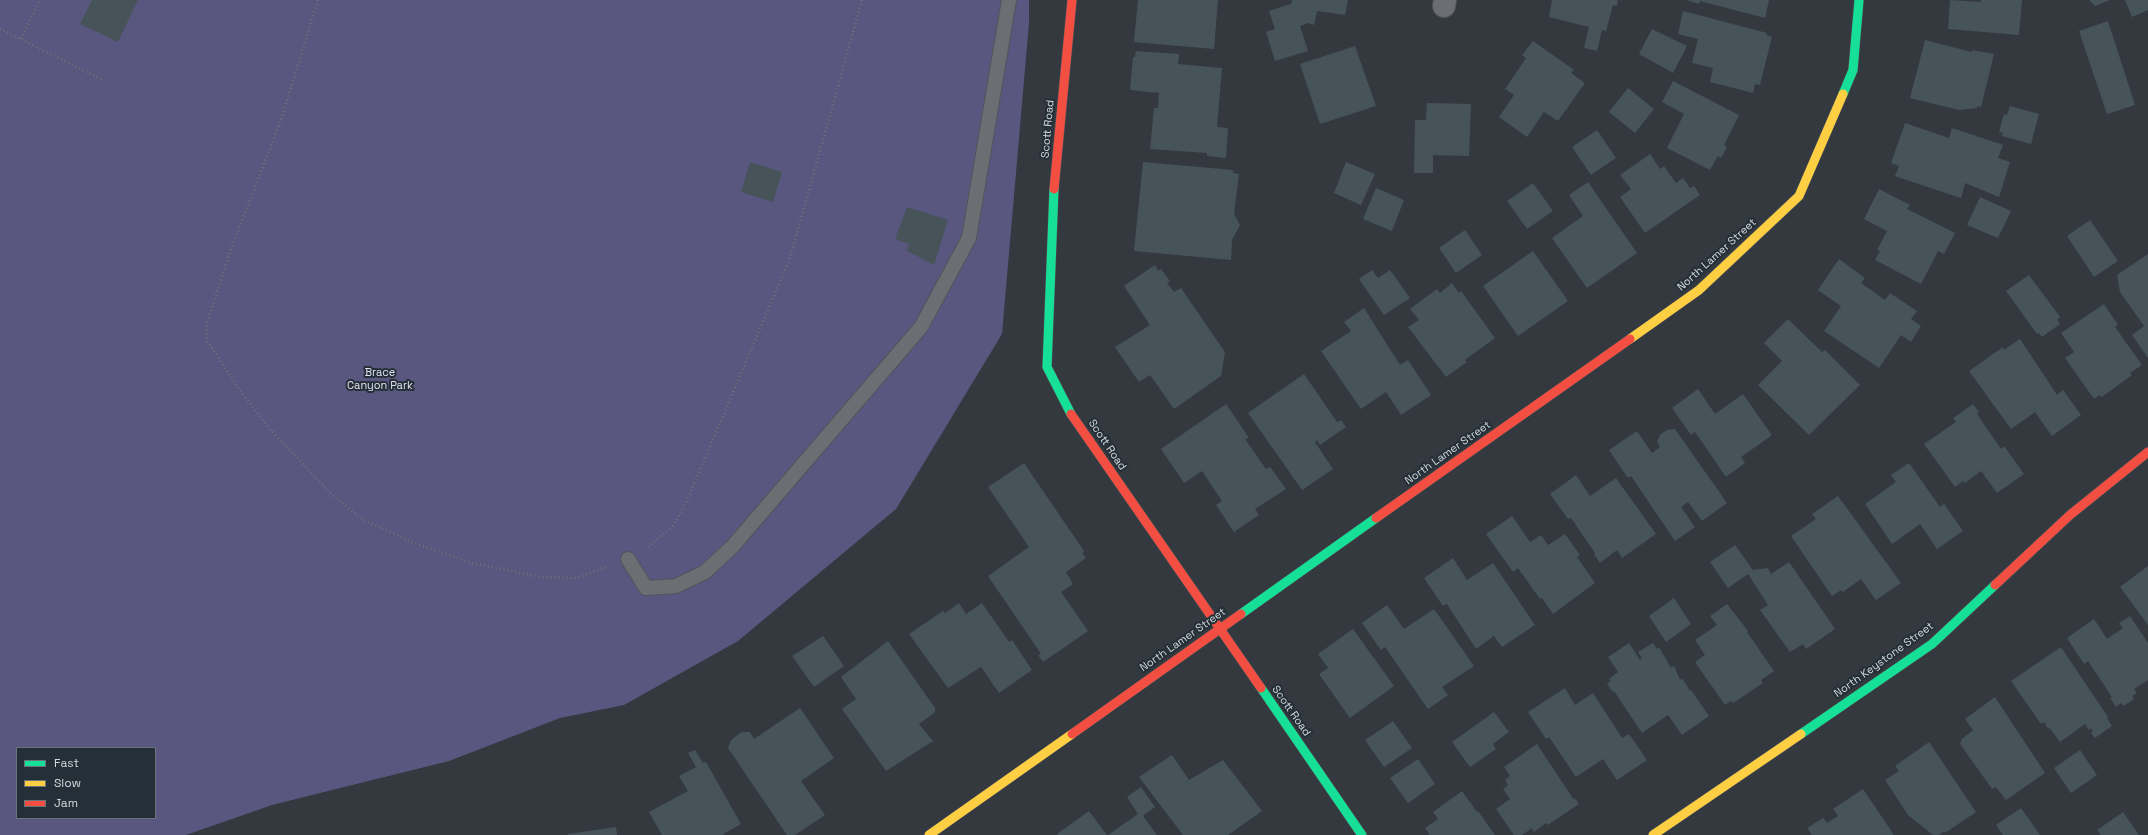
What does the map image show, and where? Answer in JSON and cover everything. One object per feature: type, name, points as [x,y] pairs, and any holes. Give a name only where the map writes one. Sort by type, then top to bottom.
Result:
[{"type":"street","name":"Scott Road","points":[[1072,0],[1052,214],[1047,367],[1071,413],[1219,630],[1362,835]]},
{"type":"street","name":"North Lamer Street","points":[[929,835],[1699,290],[1799,196],[1853,70],[1859,0]]},
{"type":"street","name":"North Keystone Street","points":[[1653,835],[1932,644],[2070,515],[2148,452]]},
{"type":"lane","points":[[628,559],[646,588],[676,586],[705,572],[732,547],[921,327],[969,238],[1009,0]]},
{"type":"path","points":[[21,39],[40,0]]},
{"type":"path","points":[[318,0],[280,123],[232,246],[207,323],[206,339],[212,351],[269,428],[332,495],[362,519],[414,543],[472,563],[541,577],[577,578],[628,559],[649,547],[674,525],[689,496],[720,419],[790,258],[862,0]]},
{"type":"path","points":[[0,29],[103,80]]},
{"type":"green space","name":"Brace Canyon Park","points":[[0,0],[1029,0],[1029,23],[1002,334],[896,509],[738,641],[624,705],[560,718],[449,761],[272,805],[186,835],[0,835]]},
{"type":"building","points":[[92,0],[138,0],[118,42],[80,24]]},
{"type":"building","points":[[1138,0],[1218,0],[1214,49],[1134,42]]},
{"type":"building","points":[[1292,0],[1348,0],[1345,15],[1317,11],[1314,25],[1308,23],[1300,26],[1308,51],[1275,61],[1266,32],[1275,29],[1269,11],[1291,4]]},
{"type":"building","points":[[1552,0],[1618,0],[1617,6],[1613,5],[1606,31],[1602,30],[1597,51],[1584,48],[1589,27],[1549,17]]},
{"type":"building","points":[[1687,0],[1769,0],[1765,18],[1700,1],[1699,4]]},
{"type":"building","points":[[1950,0],[1981,2],[1981,0],[2022,0],[2019,35],[1948,29]]},
{"type":"building","points":[[2089,0],[2110,0],[2095,6]]},
{"type":"building","points":[[2125,0],[2148,0],[2148,10],[2132,17]]},
{"type":"building","points":[[1683,11],[1767,33],[1766,35],[1772,37],[1760,85],[1755,84],[1753,93],[1710,82],[1713,68],[1692,63],[1698,39],[1678,34]]},
{"type":"building","points":[[2108,21],[2135,105],[2107,114],[2079,31]]},
{"type":"building","points":[[1652,29],[1687,46],[1673,73],[1639,54]]},
{"type":"building","points":[[1925,40],[1972,52],[1972,50],[1994,54],[1981,107],[1978,106],[1977,108],[1959,110],[1910,98]]},
{"type":"building","points":[[1533,41],[1574,70],[1571,73],[1585,83],[1558,121],[1544,112],[1527,137],[1499,117],[1514,95],[1505,89],[1526,58],[1522,55]]},
{"type":"building","points":[[1355,46],[1376,106],[1320,124],[1300,64]]},
{"type":"building","points":[[1136,51],[1179,54],[1178,64],[1222,68],[1217,127],[1228,128],[1226,158],[1207,156],[1207,153],[1150,149],[1154,108],[1158,108],[1159,93],[1130,90],[1133,57],[1135,57]]},
{"type":"building","points":[[1673,81],[1739,115],[1724,145],[1727,147],[1721,158],[1718,156],[1710,170],[1667,148],[1684,114],[1662,102]]},
{"type":"building","points":[[1628,88],[1654,109],[1635,133],[1609,112]]},
{"type":"building","points":[[1427,103],[1471,104],[1469,156],[1433,155],[1433,173],[1414,173],[1415,120],[1426,120]]},
{"type":"building","points":[[2010,106],[2039,114],[2031,144],[2002,136],[2003,133],[1999,132],[2004,114],[2007,115]]},
{"type":"building","points":[[1905,123],[1949,138],[1952,128],[2003,145],[1998,158],[2010,162],[1999,197],[1965,183],[1961,198],[1895,176],[1899,166],[1891,163]]},
{"type":"building","points":[[1597,130],[1616,158],[1591,175],[1572,147]]},
{"type":"building","points":[[1650,154],[1660,169],[1664,166],[1676,183],[1683,178],[1690,188],[1694,186],[1700,195],[1645,233],[1620,197],[1631,189],[1620,175]]},
{"type":"building","points":[[750,162],[782,172],[773,202],[741,192]]},
{"type":"building","points":[[1143,162],[1233,170],[1233,173],[1239,174],[1234,214],[1240,225],[1232,240],[1231,260],[1134,251]]},
{"type":"building","points":[[1346,162],[1375,174],[1361,205],[1334,193]]},
{"type":"building","points":[[1588,182],[1637,253],[1587,288],[1552,238],[1583,216],[1569,195]]},
{"type":"building","points":[[1533,183],[1553,211],[1527,229],[1507,201]]},
{"type":"building","points":[[1376,188],[1404,200],[1392,231],[1363,219]]},
{"type":"building","points":[[1879,189],[1910,205],[1907,209],[1955,233],[1944,254],[1938,251],[1921,284],[1875,260],[1880,251],[1877,250],[1887,231],[1864,219]]},
{"type":"building","points":[[1980,197],[2011,211],[1998,238],[1967,225]]},
{"type":"building","points":[[907,207],[948,220],[934,265],[907,251],[909,244],[895,239]]},
{"type":"building","points":[[2090,220],[2118,261],[2094,277],[2067,236]]},
{"type":"building","points":[[1465,230],[1482,255],[1456,273],[1439,248]]},
{"type":"building","points":[[1533,251],[1568,301],[1518,336],[1483,286]]},
{"type":"building","points":[[2148,254],[2148,358],[2132,335],[2144,326],[2120,292],[2117,275]]},
{"type":"building","points":[[1839,259],[1865,278],[1861,283],[1885,300],[1890,293],[1917,311],[1911,319],[1921,326],[1911,342],[1901,335],[1879,368],[1824,331],[1841,306],[1818,290]]},
{"type":"building","points":[[1155,265],[1158,271],[1161,269],[1170,281],[1167,283],[1174,292],[1181,288],[1225,352],[1221,376],[1174,409],[1150,375],[1139,382],[1115,347],[1150,325],[1124,286]]},
{"type":"building","points":[[1372,270],[1378,278],[1390,270],[1410,298],[1384,315],[1359,279]]},
{"type":"building","points":[[2029,275],[2060,317],[2057,320],[2060,324],[2042,337],[2039,333],[2037,334],[2006,291]]},
{"type":"building","points":[[1452,283],[1459,293],[1461,291],[1495,338],[1465,360],[1467,362],[1446,377],[1408,327],[1419,320],[1410,309],[1437,289],[1440,293]]},
{"type":"building","points":[[2104,304],[2118,325],[2115,327],[2142,365],[2130,373],[2132,375],[2102,397],[2100,395],[2094,399],[2065,358],[2074,352],[2061,333]]},
{"type":"building","points":[[1364,308],[1400,365],[1408,360],[1431,395],[1401,415],[1386,392],[1361,409],[1321,351],[1351,331],[1344,322]]},
{"type":"building","points":[[1788,319],[1822,352],[1825,350],[1860,385],[1809,435],[1758,385],[1782,361],[1764,343]]},
{"type":"building","points":[[2020,339],[2057,395],[2063,390],[2081,415],[2052,436],[2035,412],[2011,429],[1969,371],[2003,347],[2004,350]]},
{"type":"building","points":[[1304,374],[1337,422],[1341,420],[1346,427],[1320,445],[1317,440],[1315,442],[1333,469],[1302,490],[1248,413]]},
{"type":"building","points":[[1698,389],[1715,414],[1743,394],[1771,434],[1771,436],[1741,457],[1745,463],[1726,477],[1695,432],[1691,435],[1672,408]]},
{"type":"building","points":[[1226,404],[1249,438],[1245,439],[1266,469],[1270,467],[1286,489],[1255,509],[1259,515],[1234,532],[1216,505],[1222,501],[1202,471],[1184,483],[1161,449]]},
{"type":"building","points":[[1973,404],[1979,412],[1977,414],[2001,449],[2004,446],[2024,474],[1997,493],[1981,471],[1965,483],[1963,481],[1955,487],[1924,444],[1956,422],[1953,418]]},
{"type":"building","points":[[1675,429],[1727,503],[1702,521],[1688,502],[1681,507],[1695,527],[1675,541],[1631,476],[1628,478],[1609,450],[1637,431],[1652,453],[1660,447],[1657,441],[1661,434],[1667,430]]},
{"type":"building","points":[[1024,463],[1084,551],[1082,553],[1086,558],[1066,572],[1073,584],[1061,592],[1088,631],[1043,662],[1038,655],[1041,654],[988,576],[1029,547],[988,487]]},
{"type":"building","points":[[1909,463],[1940,507],[1944,504],[1963,531],[1937,549],[1920,524],[1892,544],[1865,504],[1896,482],[1891,475]]},
{"type":"building","points":[[1576,475],[1590,496],[1616,478],[1656,534],[1622,558],[1617,550],[1600,563],[1594,554],[1595,553],[1571,518],[1568,519],[1550,494]]},
{"type":"building","points":[[1838,496],[1901,583],[1876,600],[1861,579],[1843,592],[1841,590],[1832,596],[1791,536],[1816,519],[1812,514]]},
{"type":"building","points":[[1512,516],[1530,542],[1541,535],[1548,545],[1565,534],[1580,555],[1577,557],[1595,583],[1553,614],[1542,598],[1540,599],[1518,568],[1513,572],[1486,534]]},
{"type":"building","points":[[1735,545],[1753,570],[1768,568],[1771,574],[1789,562],[1835,629],[1806,649],[1803,644],[1790,652],[1760,610],[1768,605],[1748,574],[1728,588],[1710,562]]},
{"type":"building","points":[[1453,558],[1467,580],[1493,563],[1535,625],[1502,647],[1494,636],[1476,649],[1447,604],[1443,606],[1424,578]]},
{"type":"building","points":[[2148,566],[2148,625],[2120,587]]},
{"type":"building","points":[[1674,598],[1691,624],[1666,642],[1649,616]]},
{"type":"building","points":[[959,603],[966,614],[982,603],[1009,642],[1012,640],[1032,670],[999,693],[981,667],[948,688],[909,634],[943,611],[945,613]]},
{"type":"building","points":[[1727,604],[1748,631],[1747,632],[1774,671],[1761,680],[1763,683],[1733,703],[1731,701],[1725,705],[1695,662],[1705,655],[1695,640],[1717,625],[1710,616]]},
{"type":"building","points":[[1387,605],[1404,629],[1434,609],[1474,666],[1442,687],[1448,695],[1428,709],[1385,647],[1381,650],[1362,623]]},
{"type":"building","points":[[2130,616],[2148,643],[2148,680],[2134,689],[2137,693],[2132,696],[2134,699],[2124,706],[2121,703],[2116,707],[2110,698],[2112,697],[2088,661],[2084,664],[2067,638],[2094,619],[2107,639],[2123,628],[2119,623]]},
{"type":"building","points":[[1353,629],[1394,686],[1350,718],[1319,674],[1328,668],[1318,654]]},
{"type":"building","points":[[823,636],[844,666],[814,687],[792,656]]},
{"type":"building","points":[[888,641],[935,708],[935,712],[919,724],[933,741],[886,771],[842,709],[856,699],[841,677]]},
{"type":"building","points":[[1629,643],[1640,660],[1642,658],[1638,652],[1653,643],[1657,649],[1659,647],[1671,668],[1674,666],[1680,680],[1682,678],[1689,689],[1688,691],[1691,690],[1709,716],[1682,735],[1668,715],[1642,733],[1614,691],[1613,692],[1607,684],[1611,681],[1609,679],[1618,672],[1608,657]]},
{"type":"building","points":[[2061,647],[2108,717],[2107,718],[2112,726],[2095,738],[2091,733],[2093,731],[2091,728],[2089,730],[2085,724],[2060,742],[2049,727],[2048,729],[2044,722],[2041,724],[2011,681]]},
{"type":"building","points":[[1565,688],[1575,705],[1593,693],[1622,738],[1629,734],[1647,760],[1617,780],[1603,759],[1576,777],[1549,737],[1546,739],[1528,712]]},
{"type":"building","points":[[1995,697],[2045,773],[2006,800],[1996,787],[1992,789],[1960,744],[1962,739],[1973,730],[1965,719]]},
{"type":"building","points":[[800,708],[834,758],[801,781],[825,815],[795,835],[787,835],[728,748],[731,740],[742,732],[750,732],[754,739]]},
{"type":"building","points":[[1494,712],[1509,732],[1493,744],[1496,749],[1470,767],[1452,742]]},
{"type":"building","points":[[1393,721],[1412,748],[1384,767],[1365,740]]},
{"type":"building","points":[[1929,742],[1976,812],[1945,833],[1944,831],[1939,835],[1933,835],[1908,815],[1885,780],[1899,771],[1895,766]]},
{"type":"building","points":[[1537,744],[1574,800],[1575,798],[1579,804],[1548,825],[1546,823],[1534,832],[1532,828],[1522,835],[1514,835],[1496,809],[1510,799],[1503,789],[1508,785],[1505,780],[1510,776],[1504,767]]},
{"type":"building","points":[[695,750],[703,763],[706,762],[741,824],[723,834],[724,835],[662,835],[649,812],[688,791],[679,776],[696,767],[688,753]]},
{"type":"building","points":[[2080,750],[2097,775],[2071,793],[2054,768]]},
{"type":"building","points":[[1172,755],[1189,780],[1223,760],[1262,811],[1228,835],[1183,835],[1139,777]]},
{"type":"building","points":[[1418,759],[1435,784],[1408,803],[1390,778]]},
{"type":"building","points":[[1141,787],[1155,807],[1143,816],[1157,835],[1108,835],[1138,814],[1127,797]]},
{"type":"building","points":[[1863,789],[1894,835],[1812,835],[1807,828],[1823,818],[1827,823],[1838,816],[1833,809]]},
{"type":"building","points":[[1462,791],[1495,835],[1430,835],[1425,828],[1438,819],[1433,812]]},
{"type":"building","points":[[2021,808],[2040,835],[2003,835],[1996,825]]},
{"type":"building","points":[[1089,811],[1107,835],[1057,834]]},
{"type":"building","points":[[2123,812],[2139,835],[2101,835],[2097,830]]},
{"type":"building","points":[[616,827],[617,835],[568,835],[568,834]]},
{"type":"traffic: fast","points":[[1843,94],[1853,70],[1859,0]]},
{"type":"traffic: fast","points":[[1054,189],[1047,367],[1071,414]]},
{"type":"traffic: fast","points":[[1241,614],[1376,518]]},
{"type":"traffic: fast","points":[[1801,734],[1932,644],[1995,585]]},
{"type":"traffic: fast","points":[[1261,688],[1362,835]]},
{"type":"traffic: slow","points":[[1630,339],[1699,290],[1799,196],[1843,94]]},
{"type":"traffic: slow","points":[[929,835],[1072,734]]},
{"type":"traffic: slow","points":[[1653,835],[1801,734]]},
{"type":"traffic: jam","points":[[1054,189],[1072,0]]},
{"type":"traffic: jam","points":[[1376,518],[1630,339]]},
{"type":"traffic: jam","points":[[1071,414],[1261,688]]},
{"type":"traffic: jam","points":[[1995,585],[2070,515],[2148,452]]},
{"type":"traffic: jam","points":[[1072,734],[1241,614]]}]
